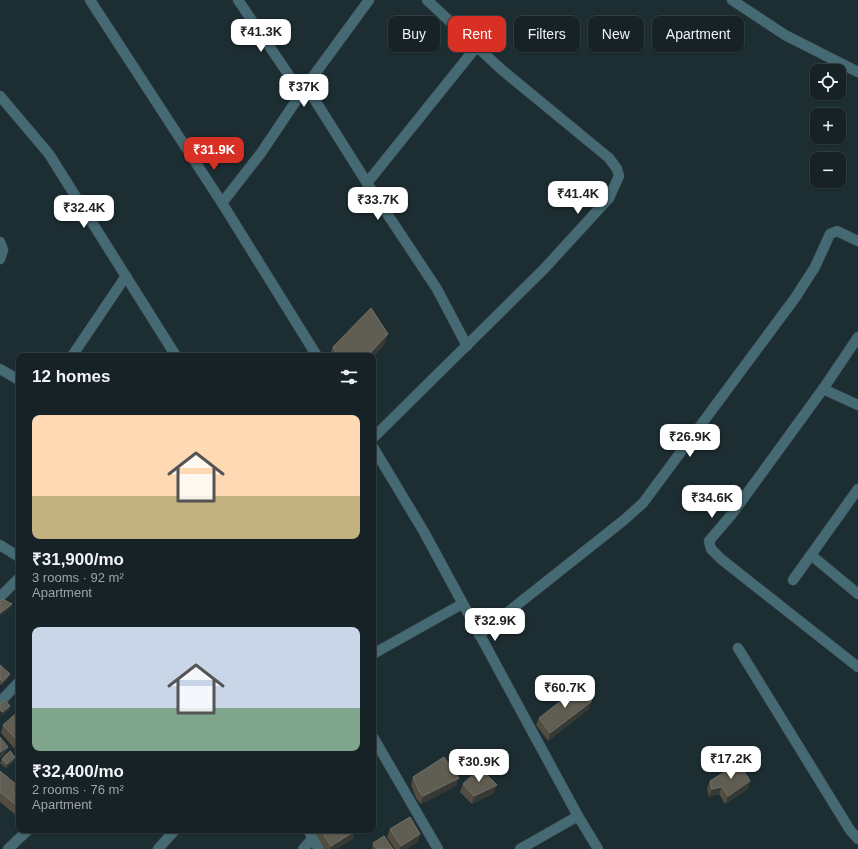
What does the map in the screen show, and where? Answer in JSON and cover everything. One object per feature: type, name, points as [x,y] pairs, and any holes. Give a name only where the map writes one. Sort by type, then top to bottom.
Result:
[{"type":"street","points":[[90,0],[222,203],[315,353]]},
{"type":"street","points":[[238,0],[304,89],[367,183],[437,289],[467,346]]},
{"type":"street","points":[[222,203],[261,153],[304,89],[369,0]]},
{"type":"street","points":[[427,0],[448,19]]},
{"type":"street","points":[[732,0],[785,35],[858,72]]},
{"type":"street","points":[[367,183],[472,52]]},
{"type":"street","points":[[376,435],[543,270],[609,198],[619,176],[617,169],[609,158],[502,70],[483,52]]},
{"type":"street","points":[[0,96],[49,154],[174,353]]},
{"type":"street","points":[[479,635],[624,520],[643,503],[795,298],[815,267],[830,234],[837,231],[858,240]]},
{"type":"street","points":[[0,242],[3,250],[0,260]]},
{"type":"street","points":[[74,353],[126,276]]},
{"type":"street","points":[[858,337],[823,389],[732,514],[711,538],[710,546],[720,559],[858,667]]},
{"type":"street","points":[[0,369],[16,378]]},
{"type":"street","points":[[823,389],[858,406]]},
{"type":"street","points":[[376,452],[424,532],[578,816],[598,849]]},
{"type":"street","points":[[793,580],[858,489]]},
{"type":"street","points":[[0,545],[16,555]]},
{"type":"street","points":[[811,555],[858,594]]},
{"type":"street","points":[[0,597],[16,581]]},
{"type":"street","points":[[376,652],[462,604]]},
{"type":"street","points":[[738,648],[850,830],[858,839]]},
{"type":"street","points":[[0,702],[16,685]]},
{"type":"street","points":[[376,742],[438,849]]},
{"type":"street","points":[[520,849],[578,816]]},
{"type":"street","points":[[8,849],[25,833]]},
{"type":"street","points":[[158,849],[172,833]]},
{"type":"street","points":[[303,849],[311,834]]},
{"type":"street","points":[[311,834],[319,849]]},
{"type":"building","points":[[371,308],[388,334],[370,353],[336,353],[333,347]]},
{"type":"building","points":[[2,599],[12,604],[0,613],[0,601]]},
{"type":"building","points":[[0,665],[10,674],[3,681],[0,679]]},
{"type":"building","points":[[580,686],[592,701],[550,733],[539,718]]},
{"type":"building","points":[[5,700],[10,706],[2,712],[0,710],[0,704]]},
{"type":"building","points":[[16,714],[16,739],[3,725]]},
{"type":"building","points":[[0,737],[8,747],[0,752]]},
{"type":"building","points":[[10,751],[15,757],[7,764],[2,759]]},
{"type":"building","points":[[444,757],[459,778],[423,796],[419,791],[413,777]]},
{"type":"building","points":[[739,763],[750,781],[728,796],[722,787],[712,789],[710,781]]},
{"type":"building","points":[[480,768],[497,785],[474,796],[463,784]]},
{"type":"building","points":[[0,771],[16,784],[16,788],[13,791],[16,794],[16,805],[0,792]]},
{"type":"building","points":[[410,817],[420,834],[401,846],[390,829]]},
{"type":"building","points":[[323,833],[352,833],[331,846]]},
{"type":"building","points":[[384,836],[393,849],[377,849],[373,843]]}]
